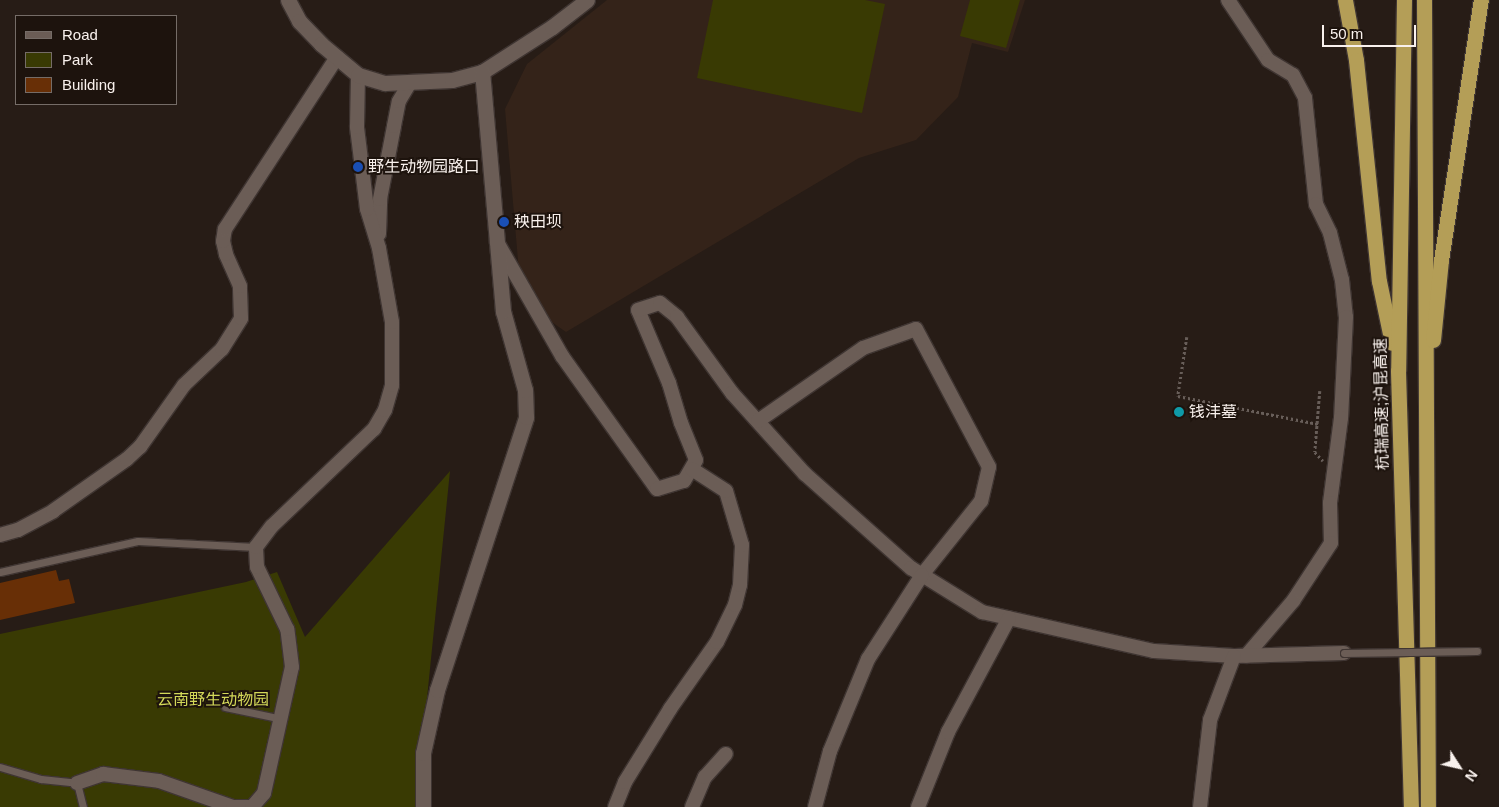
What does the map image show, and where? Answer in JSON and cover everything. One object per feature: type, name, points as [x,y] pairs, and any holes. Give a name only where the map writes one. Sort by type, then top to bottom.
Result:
[{"type":"highway","points":[[1345,0],[1356,60],[1379,281],[1398,371]]},
{"type":"highway","name":"杭瑞高速;沪昆高速","points":[[1404,0],[1398,371],[1411,807]]},
{"type":"highway","points":[[1424,0],[1428,807]]},
{"type":"highway","points":[[1425,426],[1441,260],[1481,0]]},
{"type":"street","points":[[288,0],[299,21],[358,75],[385,83],[452,80],[482,72],[552,27],[587,0]]},
{"type":"street","points":[[1200,807],[1210,720],[1240,656],[1293,601],[1331,544],[1330,503],[1341,418],[1346,317],[1342,280],[1330,233],[1316,204],[1305,98],[1293,75],[1268,60],[1228,0]]},
{"type":"street","points":[[0,535],[18,530],[53,511],[127,459],[140,447],[184,385],[222,349],[241,318],[240,286],[226,254],[223,241],[225,229],[337,57]]},
{"type":"street","points":[[423,807],[423,753],[436,690],[526,417],[525,390],[503,312],[482,72]]},
{"type":"street","points":[[77,783],[103,774],[159,781],[233,806],[252,807],[264,793],[282,719],[292,667],[287,629],[257,567],[256,548],[272,526],[374,429],[385,410],[392,385],[392,322],[379,248],[367,209],[357,127],[358,75]]},
{"type":"street","points":[[379,248],[380,198],[399,101],[410,83]]},
{"type":"street","points":[[497,242],[562,356],[657,489],[684,481],[696,460],[680,423],[670,384],[638,310],[660,303],[678,317],[732,393],[805,474],[922,575],[982,612],[1154,651],[1240,656],[1344,653]]},
{"type":"street","points":[[758,421],[863,348],[916,329],[989,467],[981,501],[922,575],[868,659],[830,751],[815,807]]},
{"type":"street","points":[[615,807],[625,782],[665,717],[717,642],[735,605],[740,585],[742,546],[726,491],[692,469]]},
{"type":"street","points":[[918,807],[948,732],[1009,618]]},
{"type":"street","points":[[692,807],[705,777],[726,754]]},
{"type":"lane","points":[[0,572],[138,541],[256,548]]},
{"type":"lane","points":[[1344,653],[1477,651]]},
{"type":"lane","points":[[224,708],[282,719]]},
{"type":"lane","points":[[0,767],[41,779],[77,783],[83,807]]},
{"type":"path","points":[[1187,337],[1178,396],[1318,424]]},
{"type":"path","points":[[1320,391],[1316,452],[1333,474]]},
{"type":"shaded area","points":[[607,0],[1025,0],[1008,52],[972,43],[958,97],[916,140],[859,158],[566,332],[543,316],[519,272],[505,109],[527,64]]},
{"type":"green space","points":[[713,0],[865,0],[885,4],[862,113],[697,78]]},
{"type":"green space","points":[[970,0],[1020,0],[1006,48],[960,36]]},
{"type":"green space","name":"云南野生动物园","points":[[450,471],[416,807],[0,807],[0,634],[246,582],[277,572],[305,637]]},
{"type":"building","points":[[56,570],[59,581],[69,579],[75,603],[0,620],[0,583]]},
{"type":"place","name":"野生动物园路口","points":[[358,167]]},
{"type":"place","name":"秧田坝","points":[[504,222]]},
{"type":"place","name":"钱沣墓","points":[[1179,412]]}]
